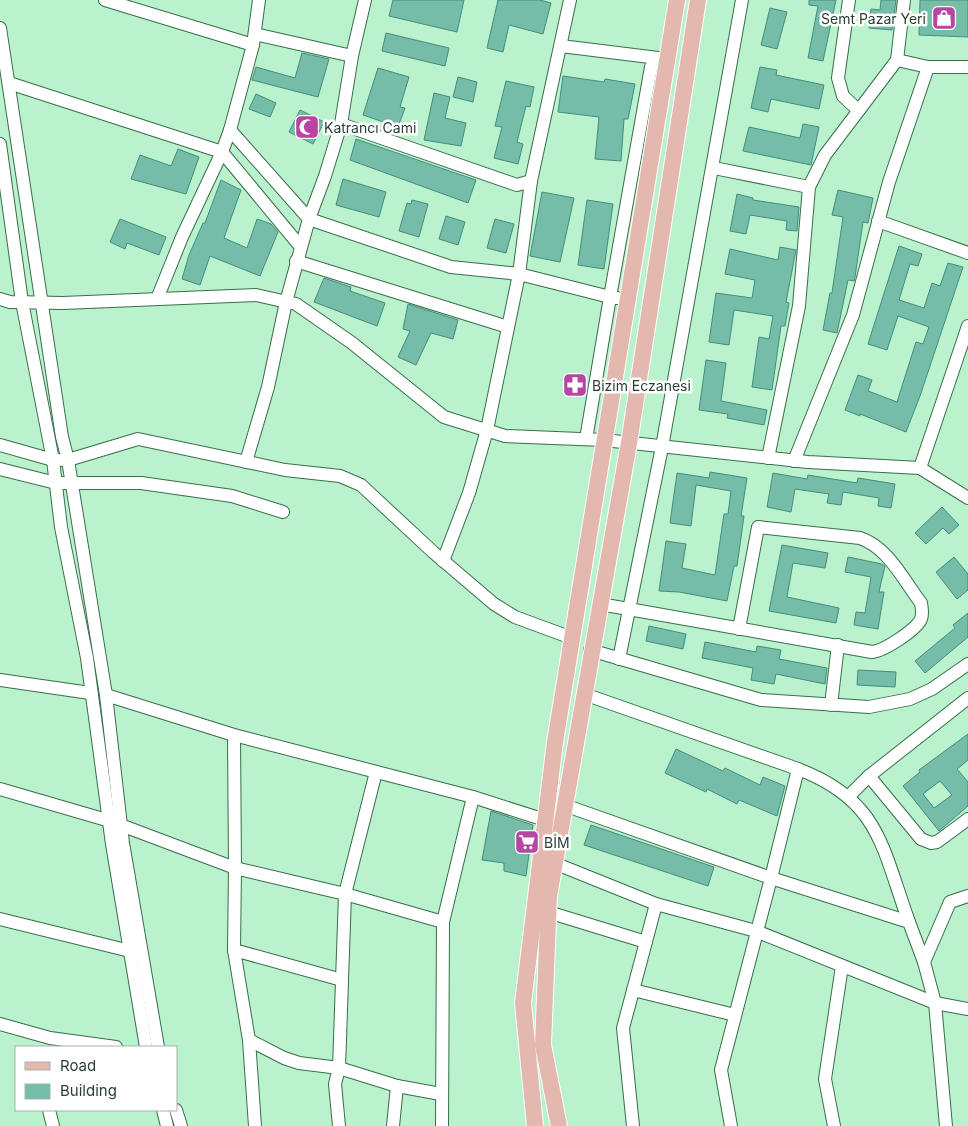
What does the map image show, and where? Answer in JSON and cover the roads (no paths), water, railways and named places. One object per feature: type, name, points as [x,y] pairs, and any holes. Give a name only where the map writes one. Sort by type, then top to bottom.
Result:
[{"type":"main road","points":[[536,1126],[523,1003],[545,820],[572,638],[677,0]]},
{"type":"main road","points":[[559,1126],[543,1045],[548,912],[554,863],[590,650],[600,604],[628,443],[698,0]]},
{"type":"street","points":[[105,0],[130,3],[254,39],[352,56]]},
{"type":"street","points":[[157,299],[230,130],[254,39],[259,0]]},
{"type":"street","points":[[246,462],[268,387],[300,246],[325,176],[340,124],[352,56],[365,0]]},
{"type":"street","points":[[443,561],[469,493],[487,430],[519,274],[531,180],[570,0]]},
{"type":"street","points":[[619,659],[662,447],[714,168],[742,0]]},
{"type":"street","points":[[849,0],[838,78],[843,96],[858,110]]},
{"type":"street","points":[[768,458],[798,306],[809,187],[825,155],[897,60],[904,0]]},
{"type":"street","points":[[0,28],[43,301],[62,437],[72,482],[106,695],[116,824],[130,950],[146,1046]]},
{"type":"street","points":[[561,46],[658,58],[651,67],[586,439]]},
{"type":"street","points":[[897,60],[928,67],[968,67]]},
{"type":"street","points":[[794,461],[853,314],[889,182],[928,67]]},
{"type":"street","points":[[9,83],[222,152],[300,246]]},
{"type":"street","points":[[340,124],[517,185],[531,180]]},
{"type":"street","points":[[230,130],[309,219],[451,267],[519,274],[610,297],[627,298]]},
{"type":"street","points":[[0,144],[22,302],[53,460],[62,528],[87,658],[90,692],[158,1046]]},
{"type":"street","points":[[714,168],[809,187]]},
{"type":"street","points":[[878,221],[968,253]]},
{"type":"street","points":[[296,261],[508,328]]},
{"type":"street","points":[[0,299],[22,302],[256,295],[296,304],[352,344],[444,417],[505,436],[604,440],[794,461],[920,468],[968,498]]},
{"type":"street","points":[[920,468],[968,326]]},
{"type":"street","points":[[0,445],[53,460],[68,460],[138,439],[285,470],[340,476],[361,485],[443,561],[494,604],[515,617],[572,638]]},
{"type":"street","points":[[0,469],[56,483],[140,483],[232,496],[283,512]]},
{"type":"street","points":[[600,604],[739,629],[878,651],[892,644],[919,622],[922,617],[921,603],[884,554],[870,542],[860,538],[758,527],[739,629]]},
{"type":"street","points":[[831,705],[838,645]]},
{"type":"street","points":[[590,650],[738,696],[761,700],[869,707],[910,698],[950,678],[968,664]]},
{"type":"street","points":[[0,680],[90,692]]},
{"type":"street","points":[[584,694],[798,769],[831,783],[849,796],[874,826],[924,962],[935,1002],[946,1126]]},
{"type":"street","points":[[106,695],[234,735],[473,797],[545,820]]},
{"type":"street","points":[[849,796],[870,776],[968,698]]},
{"type":"street","points":[[234,735],[234,950],[248,1040],[255,1126]]},
{"type":"street","points":[[731,1126],[721,1070],[798,769]]},
{"type":"street","points":[[339,1126],[335,1084],[339,1068],[345,894],[376,772]]},
{"type":"street","points":[[870,776],[926,842],[937,842],[968,819]]},
{"type":"street","points":[[0,790],[116,824],[235,868],[345,894],[443,922]]},
{"type":"street","points":[[442,1126],[443,922],[473,797]]},
{"type":"street","points":[[564,806],[771,878],[909,922]]},
{"type":"street","points":[[554,863],[656,904],[756,931],[935,1002],[968,1009]]},
{"type":"street","points":[[924,962],[950,902],[968,896]]},
{"type":"street","points":[[633,1126],[623,1028],[656,904]]},
{"type":"street","points":[[548,912],[646,942]]},
{"type":"street","points":[[0,920],[130,950]]},
{"type":"street","points":[[234,950],[342,980]]},
{"type":"street","points":[[834,1126],[825,1079],[842,966]]},
{"type":"street","points":[[633,990],[735,1015]]},
{"type":"street","points":[[0,1024],[40,1041],[103,1046]]},
{"type":"street","points":[[248,1040],[284,1058],[299,1063],[339,1068],[397,1086],[441,1094]]},
{"type":"street","points":[[393,1126],[397,1086]]},
{"type":"street","points":[[49,1111],[52,1126]]},
{"type":"street","points":[[163,1111],[168,1126]]},
{"type":"street","points":[[176,1111],[181,1126]]},
{"type":"place","name":"Semt Pazar Yeri","points":[[944,18]]},
{"type":"place","name":"Katrancı Cami","points":[[307,127]]},
{"type":"place","name":"Bizim Eczanesi","points":[[575,385]]},
{"type":"place","name":"BİM","points":[[527,842]]}]
